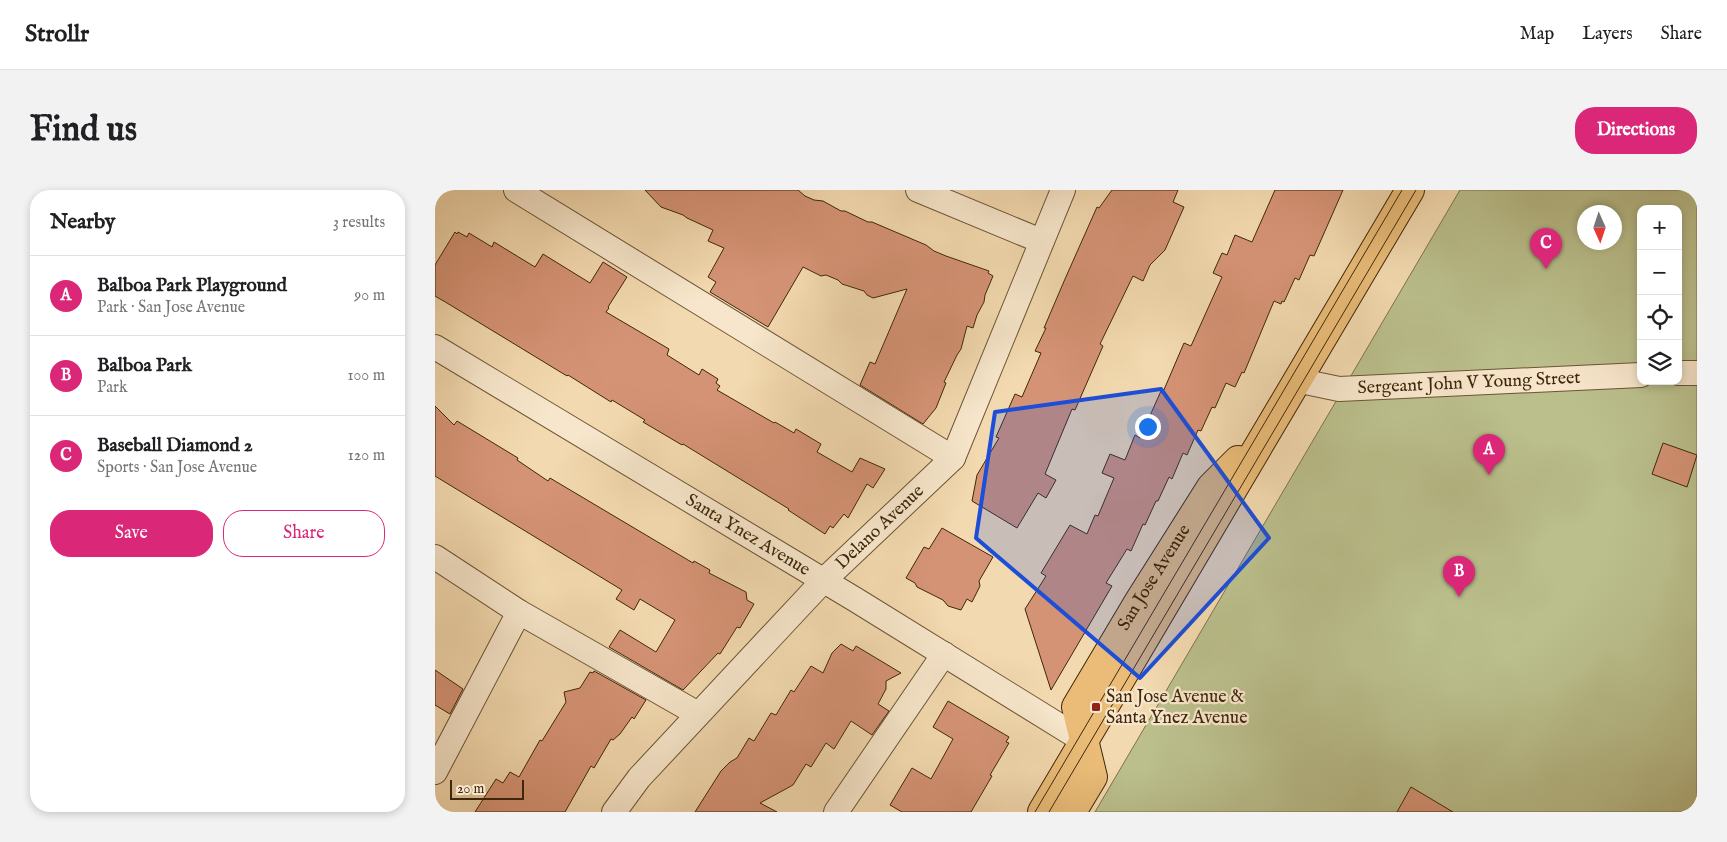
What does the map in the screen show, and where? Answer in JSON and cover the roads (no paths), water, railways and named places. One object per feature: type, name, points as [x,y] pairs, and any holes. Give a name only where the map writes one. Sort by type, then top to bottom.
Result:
[{"type":"main road","name":"San Jose Avenue","points":[[1042,812],[1410,190]]},
{"type":"main road","points":[[1072,812],[1093,777],[1084,741]]},
{"type":"street","points":[[516,190],[953,458]]},
{"type":"street","points":[[917,190],[1041,241]]},
{"type":"street","name":"Delano Avenue","points":[[614,812],[639,778],[823,581],[953,458],[1063,190]]},
{"type":"street","name":"Santa Ynez Avenue","points":[[435,347],[944,654],[1084,741]]},
{"type":"street","points":[[1682,374],[1697,372]]},
{"type":"street","name":"Sergeant John V Young Street","points":[[1296,380],[1339,389],[1637,375]]},
{"type":"street","points":[[435,557],[519,612],[698,714]]},
{"type":"street","points":[[435,772],[519,612]]},
{"type":"street","points":[[836,812],[944,654]]},
{"type":"tram line","points":[[1035,812],[1402,190]]},
{"type":"tram line","points":[[1049,812],[1416,190]]},
{"type":"place","name":"Baseball Diamond 2","points":[[1546,269]]},
{"type":"place","name":"Balboa Park Playground","points":[[1489,475]]},
{"type":"place","name":"Balboa Park","points":[[1459,597]]},
{"type":"place","name":"San Jose Avenue & Santa Ynez Avenue","points":[[1096,707]]}]
